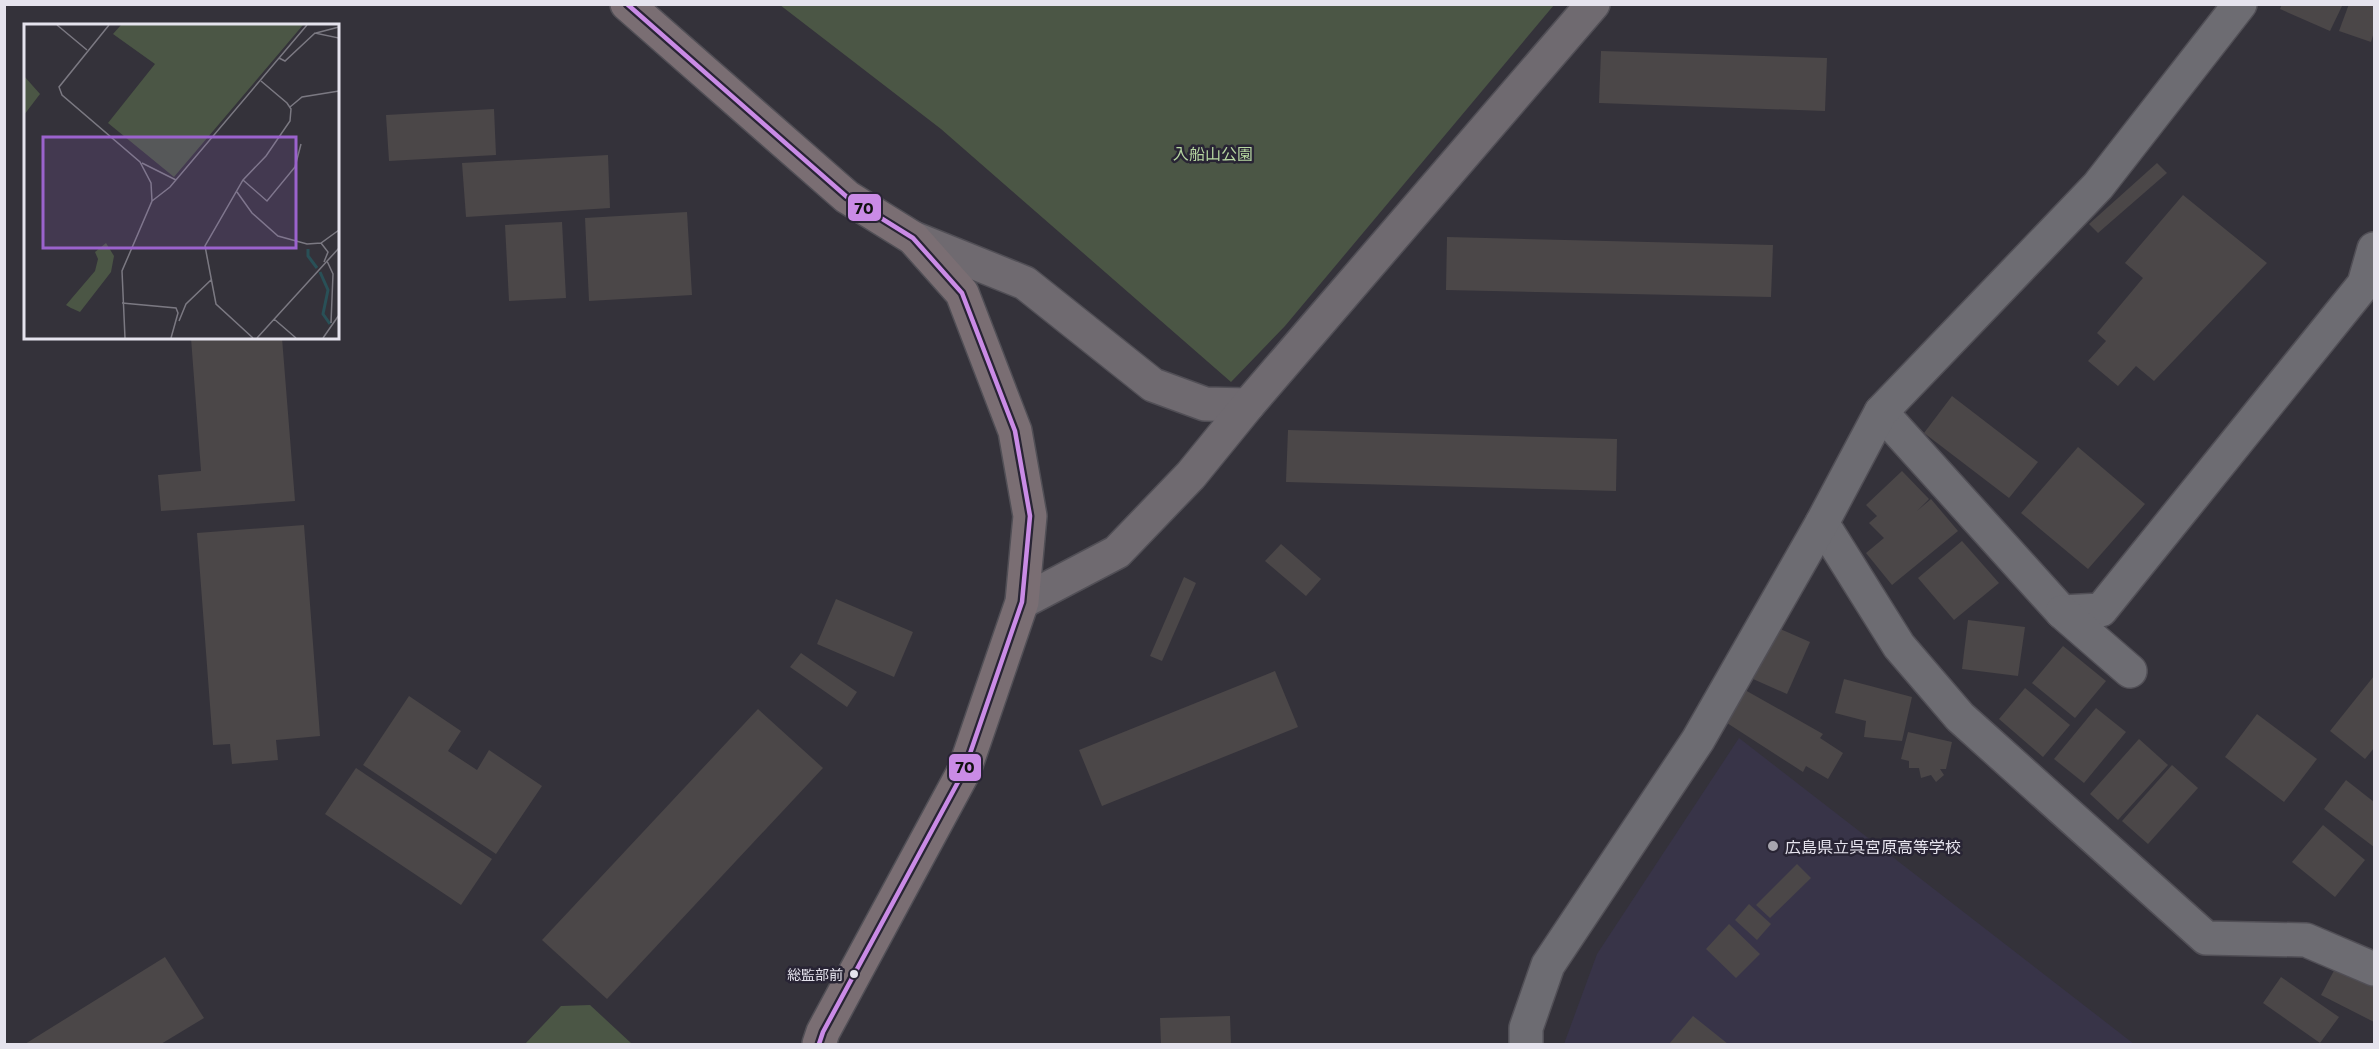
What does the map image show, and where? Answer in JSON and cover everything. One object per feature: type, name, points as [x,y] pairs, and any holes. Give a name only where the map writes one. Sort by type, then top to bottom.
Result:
[{"type":"highway","points":[[627,4],[847,197],[913,238],[962,293],[1015,431],[1030,516],[1022,602],[963,771],[819,1044]]},
{"type":"street","points":[[1022,602],[1118,552],[1191,476],[1248,405],[1593,4]]},
{"type":"street","points":[[1526,1044],[1526,1028],[1548,965],[1698,740],[1822,524],[1881,412],[2098,186],[2240,4]]},
{"type":"street","points":[[913,238],[1025,283],[1154,386],[1205,404],[1248,405]]},
{"type":"street","points":[[2062,612],[2101,610],[2364,284],[2374,249]]},
{"type":"street","points":[[1881,412],[2062,612],[2130,671]]},
{"type":"street","points":[[1822,524],[1899,646],[1960,717],[2206,938],[2306,940],[2374,969]]},
{"type":"shaded area","name":"広島県立呉宮原高等学校","points":[[1739,738],[2134,1044],[1564,1044],[1597,954]]},
{"type":"green space","name":"入船山公園","points":[[780,5],[1554,5],[1285,326],[1231,382],[941,129]]},
{"type":"green space","points":[[590,1005],[632,1044],[525,1044],[561,1006]]},
{"type":"building","points":[[2282,4],[2343,4],[2330,31],[2280,9]]},
{"type":"building","points":[[2349,4],[2374,4],[2374,32],[2371,42],[2339,31]]},
{"type":"building","points":[[1601,51],[1827,58],[1825,111],[1599,103]]},
{"type":"building","points":[[494,109],[496,155],[389,161],[386,115]]},
{"type":"building","points":[[608,155],[610,208],[466,217],[462,163]]},
{"type":"building","points":[[2157,163],[2167,173],[2098,233],[2089,224]]},
{"type":"building","points":[[2183,195],[2267,263],[2154,381],[2136,366],[2118,386],[2088,361],[2106,341],[2097,333],[2143,278],[2125,263]]},
{"type":"building","points":[[687,212],[692,295],[589,301],[585,218]]},
{"type":"building","points":[[562,222],[566,298],[509,301],[505,225]]},
{"type":"building","points":[[1447,237],[1773,245],[1771,297],[1446,290]]},
{"type":"building","points":[[191,339],[282,339],[295,501],[161,511],[158,475],[201,471]]},
{"type":"building","points":[[1952,396],[2038,462],[2009,498],[1924,433]]},
{"type":"building","points":[[1288,430],[1617,439],[1616,491],[1286,482]]},
{"type":"building","points":[[2078,447],[2145,504],[2088,569],[2021,513]]},
{"type":"building","points":[[1902,471],[1929,499],[1917,511],[1931,499],[1958,531],[1892,585],[1866,553],[1884,538],[1869,523],[1877,516],[1866,505]]},
{"type":"building","points":[[304,525],[320,736],[276,740],[278,760],[232,764],[230,744],[213,745],[197,533]]},
{"type":"building","points":[[1962,541],[1999,583],[1954,620],[1918,578]]},
{"type":"building","points":[[1281,544],[1321,579],[1306,596],[1265,561]]},
{"type":"building","points":[[1184,577],[1196,583],[1162,661],[1150,656]]},
{"type":"building","points":[[836,599],[913,632],[894,677],[817,644]]},
{"type":"building","points":[[1968,620],[2025,627],[2018,676],[1962,669]]},
{"type":"building","points":[[1776,627],[1810,642],[1787,694],[1753,679]]},
{"type":"building","points":[[2063,646],[2106,681],[2075,718],[2032,683]]},
{"type":"building","points":[[801,653],[857,692],[847,707],[790,667]]},
{"type":"building","points":[[1275,671],[1298,727],[1102,806],[1079,750]]},
{"type":"building","points":[[2374,676],[2374,748],[2365,759],[2330,731]]},
{"type":"building","points":[[1844,679],[1912,697],[1902,741],[1864,737],[1866,721],[1835,713]]},
{"type":"building","points":[[2025,688],[2070,725],[2043,757],[1999,719]]},
{"type":"building","points":[[1745,690],[1823,734],[1820,738],[1843,753],[1828,779],[1806,766],[1803,772],[1727,723]]},
{"type":"building","points":[[409,696],[461,731],[448,751],[477,770],[489,750],[542,786],[496,854],[363,765]]},
{"type":"building","points":[[2096,708],[2126,732],[2084,783],[2054,759]]},
{"type":"building","points":[[758,709],[823,768],[607,999],[542,940]]},
{"type":"building","points":[[2257,714],[2317,759],[2284,802],[2225,757]]},
{"type":"building","points":[[1908,732],[1952,742],[1946,769],[1940,769],[1944,775],[1936,782],[1931,775],[1921,778],[1919,768],[1909,768],[1909,761],[1901,759]]},
{"type":"building","points":[[2139,739],[2168,765],[2118,820],[2090,794]]},
{"type":"building","points":[[2172,765],[2198,788],[2148,844],[2122,821]]},
{"type":"building","points":[[356,768],[492,859],[461,905],[325,814]]},
{"type":"building","points":[[2346,780],[2374,802],[2374,847],[2324,809]]},
{"type":"building","points":[[2323,825],[2365,860],[2335,897],[2292,862]]},
{"type":"building","points":[[1797,864],[1811,878],[1770,918],[1756,905]]},
{"type":"building","points":[[1749,904],[1771,924],[1757,940],[1735,920]]},
{"type":"building","points":[[1729,924],[1760,954],[1736,978],[1706,949]]},
{"type":"building","points":[[165,957],[204,1018],[161,1044],[25,1044]]},
{"type":"building","points":[[2338,963],[2374,981],[2374,1022],[2321,995]]},
{"type":"building","points":[[2281,977],[2339,1017],[2320,1043],[2263,1003]]},
{"type":"building","points":[[1230,1016],[1231,1044],[1161,1044],[1160,1018]]},
{"type":"building","points":[[1693,1016],[1728,1044],[1669,1044]]},
{"type":"transit line","name":"70","points":[[627,4],[847,197],[913,238],[962,293],[1015,431],[1030,516],[1022,602],[964,771],[823,1032],[819,1044]]},
{"type":"place","name":"広島県立呉宮原高等学校","points":[[1773,846]]},
{"type":"place","name":"総監部前","points":[[854,974]]}]
